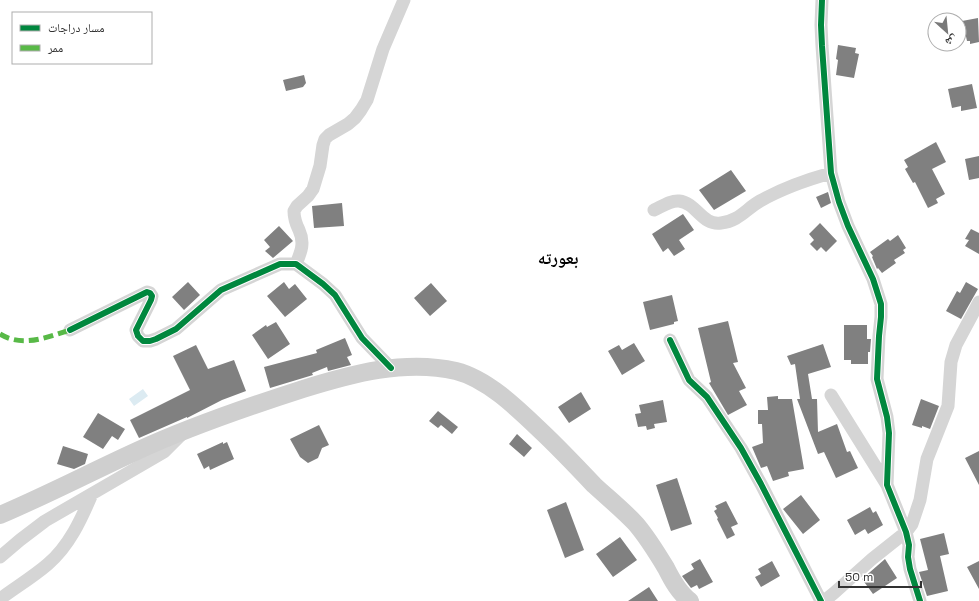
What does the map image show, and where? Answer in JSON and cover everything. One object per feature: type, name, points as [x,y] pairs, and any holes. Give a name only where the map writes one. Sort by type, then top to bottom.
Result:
[{"type":"main road","points":[[0,515],[190,428],[283,396],[355,375],[390,368],[422,367],[457,372],[475,378],[509,403],[543,433],[637,525],[653,548],[673,582],[687,600]]},
{"type":"street","points":[[296,264],[302,245],[302,237],[296,222],[294,211],[313,189],[320,166],[325,139],[355,118],[367,100],[383,49],[404,0]]},
{"type":"street","points":[[822,0],[822,46],[831,173],[839,202],[848,226],[873,279],[880,304],[881,317],[877,379],[887,417],[889,433],[888,485]]},
{"type":"street","points":[[654,210],[674,201],[679,201],[694,208],[710,222],[722,223],[735,220],[758,202],[782,189],[804,180],[831,173]]},
{"type":"street","points":[[70,330],[147,292],[152,296],[151,300],[136,330],[138,336],[143,341],[150,341],[176,329],[221,290],[280,264],[296,264],[335,295],[362,338],[390,368]]},
{"type":"street","points":[[670,340],[689,380],[707,397],[741,448],[830,599],[872,559],[906,532],[912,524],[927,459],[948,406],[951,362],[956,345],[979,302]]},
{"type":"street","points":[[830,395],[888,485],[906,532],[909,545],[908,556],[910,568],[920,601]]},
{"type":"street","points":[[0,557],[46,521],[164,452],[190,428]]},
{"type":"street","points":[[0,599],[48,564],[63,548],[79,523],[92,494]]},
{"type":"shaded area","points":[[143,389],[148,396],[134,406],[129,399]]},
{"type":"building","points":[[978,18],[979,42],[970,44],[970,41],[967,41],[967,20]]},
{"type":"building","points":[[838,45],[856,48],[855,53],[859,54],[854,78],[836,75]]},
{"type":"building","points":[[304,75],[306,83],[303,87],[286,91],[283,80]]},
{"type":"building","points":[[972,84],[977,108],[961,111],[961,106],[952,108],[948,89]]},
{"type":"building","points":[[936,142],[946,162],[932,169],[945,194],[936,199],[938,203],[928,208],[915,182],[913,183],[905,169],[908,167],[904,160]]},
{"type":"building","points":[[979,156],[979,178],[969,180],[965,159]]},
{"type":"building","points":[[731,170],[746,191],[714,210],[699,190]]},
{"type":"building","points":[[828,192],[831,203],[821,208],[816,197]]},
{"type":"building","points":[[342,203],[344,226],[314,228],[312,206]]},
{"type":"building","points":[[683,214],[694,230],[679,240],[685,249],[674,256],[668,248],[663,252],[652,234]]},
{"type":"building","points":[[820,223],[837,241],[826,252],[821,247],[817,251],[810,244],[814,240],[809,234]]},
{"type":"building","points":[[279,226],[293,241],[273,258],[265,251],[270,247],[264,240]]},
{"type":"building","points":[[971,229],[979,233],[979,254],[965,246],[969,240],[965,239]]},
{"type":"building","points":[[898,235],[906,248],[903,250],[905,253],[894,260],[896,263],[882,273],[878,268],[877,269],[872,257],[873,256],[870,252],[888,239],[890,241]]},
{"type":"building","points":[[188,282],[200,295],[184,310],[172,297]]},
{"type":"building","points":[[284,282],[289,289],[295,284],[307,299],[285,317],[267,296]]},
{"type":"building","points":[[966,282],[978,289],[961,319],[946,311],[957,291],[960,293]]},
{"type":"building","points":[[431,283],[447,301],[430,316],[414,298]]},
{"type":"building","points":[[672,295],[678,321],[674,322],[674,324],[650,330],[643,302]]},
{"type":"building","points":[[728,321],[738,362],[733,363],[746,388],[739,391],[747,405],[728,415],[709,383],[711,382],[698,328]]},
{"type":"building","points":[[276,322],[290,344],[268,359],[252,335],[266,325],[267,327]]},
{"type":"building","points":[[844,325],[867,325],[867,339],[871,339],[870,352],[868,352],[868,364],[851,364],[851,360],[844,360]]},
{"type":"building","points":[[345,338],[352,355],[347,357],[351,365],[328,371],[327,367],[312,373],[313,375],[270,388],[264,367],[317,353],[316,350]]},
{"type":"building","points":[[634,343],[645,361],[622,375],[608,351],[619,345],[622,350]]},
{"type":"building","points":[[823,344],[831,367],[808,374],[812,399],[817,399],[818,432],[837,424],[847,452],[850,451],[858,468],[836,478],[824,452],[818,454],[797,399],[800,399],[795,364],[791,365],[787,356]]},
{"type":"building","points":[[196,345],[208,369],[234,360],[246,391],[222,400],[187,418],[139,438],[130,420],[190,390],[173,356]]},
{"type":"building","points":[[581,392],[591,409],[569,423],[558,407]]},
{"type":"building","points":[[778,396],[778,399],[792,399],[804,469],[788,472],[789,476],[773,481],[767,466],[761,468],[752,447],[763,443],[762,424],[758,424],[758,410],[768,410],[767,397]]},
{"type":"building","points":[[921,399],[939,406],[930,429],[912,425]]},
{"type":"building","points":[[663,400],[667,422],[654,424],[655,428],[647,430],[646,426],[638,427],[635,414],[641,413],[639,405]]},
{"type":"building","points":[[438,411],[458,427],[452,434],[441,425],[438,428],[429,421]]},
{"type":"building","points":[[98,413],[125,429],[118,440],[112,436],[103,449],[83,437]]},
{"type":"building","points":[[319,425],[329,445],[322,448],[318,458],[308,463],[300,457],[290,439]]},
{"type":"building","points":[[517,434],[532,448],[524,457],[509,444]]},
{"type":"building","points":[[223,442],[223,444],[227,442],[234,459],[210,470],[209,466],[204,469],[197,454]]},
{"type":"building","points":[[63,446],[88,454],[85,464],[74,469],[57,464]]},
{"type":"building","points":[[979,451],[979,485],[965,458]]},
{"type":"building","points":[[677,478],[692,524],[671,531],[656,485]]},
{"type":"building","points":[[801,495],[820,520],[803,534],[783,509]]},
{"type":"building","points":[[726,501],[738,524],[731,527],[735,535],[727,539],[714,511],[717,509],[715,506]]},
{"type":"building","points":[[566,502],[584,550],[565,558],[547,510]]},
{"type":"building","points":[[870,507],[873,513],[876,511],[883,525],[868,534],[865,529],[855,535],[847,520]]},
{"type":"building","points":[[944,533],[949,554],[940,556],[948,591],[927,596],[919,572],[928,570],[920,539]]},
{"type":"building","points":[[620,537],[637,560],[613,577],[596,554]]},
{"type":"building","points":[[700,559],[713,582],[699,589],[697,585],[691,588],[682,576],[694,569],[691,564]]},
{"type":"building","points":[[885,559],[897,578],[873,594],[862,579]]},
{"type":"building","points":[[772,561],[780,576],[761,587],[755,577],[761,574],[758,569]]},
{"type":"building","points":[[979,561],[979,589],[967,567]]},
{"type":"building","points":[[649,587],[658,601],[628,601]]},
{"type":"marked path","points":[[0,334],[9,338],[26,341],[44,338],[70,330]]},
{"type":"cycle path","points":[[822,0],[822,46],[831,173],[839,202],[848,226],[873,279],[881,304],[877,379],[887,417],[889,433],[887,485],[906,532],[909,545],[908,557],[910,569],[920,601]]},
{"type":"cycle path","points":[[70,330],[147,292],[152,296],[151,300],[136,330],[138,336],[143,341],[150,341],[176,329],[221,290],[280,264],[296,264],[335,295],[362,338],[391,368]]},
{"type":"cycle path","points":[[670,340],[689,380],[707,397],[741,448],[821,601]]},
{"type":"district","name":"بعورته","points":[[558,258]]}]
